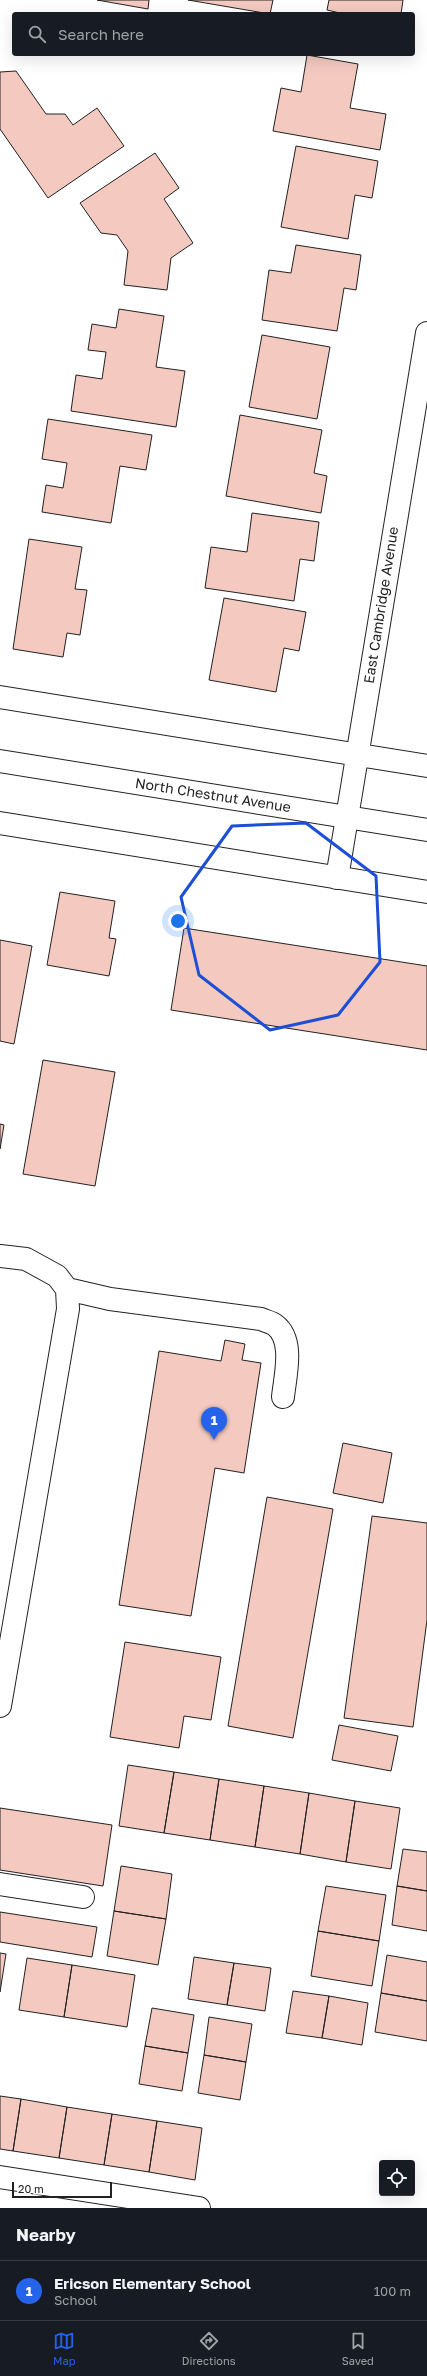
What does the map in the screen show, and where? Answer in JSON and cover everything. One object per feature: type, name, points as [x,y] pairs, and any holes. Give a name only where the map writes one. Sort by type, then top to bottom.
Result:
[{"type":"street","name":"East Cambridge Avenue","points":[[337,878],[427,333]]},
{"type":"street","points":[[0,697],[427,766]]},
{"type":"street","name":"North Chestnut Avenue","points":[[0,761],[427,830]]},
{"type":"street","points":[[0,823],[427,892]]},
{"type":"street","points":[[0,1256],[26,1259],[57,1276],[68,1289],[110,1299],[261,1319],[275,1325],[283,1334],[287,1350],[283,1397]]},
{"type":"street","points":[[0,1706],[68,1309],[68,1289]]},
{"type":"street","points":[[0,1884],[83,1896]]},
{"type":"street","points":[[0,2177],[199,2208]]},
{"type":"highlighted area","points":[[306,823],[376,876],[380,962],[338,1015],[270,1030],[199,975],[181,897],[232,826]]},
{"type":"building","points":[[97,0],[149,0],[148,9]]},
{"type":"building","points":[[188,0],[273,0],[270,12],[258,12]]},
{"type":"building","points":[[329,0],[403,0],[401,12],[336,12],[327,10]]},
{"type":"building","points":[[307,56],[358,64],[350,108],[386,114],[380,150],[273,131],[281,88],[301,92]]},
{"type":"building","points":[[16,71],[46,114],[65,114],[73,125],[97,108],[124,146],[48,198],[0,129],[0,72]]},
{"type":"building","points":[[296,146],[378,161],[372,198],[355,195],[348,239],[281,227]]},
{"type":"building","points":[[155,153],[179,188],[164,199],[193,243],[171,258],[167,290],[124,285],[128,251],[117,235],[101,233],[80,203]]},
{"type":"building","points":[[296,245],[361,255],[356,290],[344,288],[337,331],[262,320],[269,270],[291,273]]},
{"type":"building","points":[[119,309],[164,316],[156,367],[185,371],[176,427],[71,411],[76,375],[102,379],[106,352],[88,350],[92,324],[116,328]]},
{"type":"building","points":[[262,335],[330,347],[317,419],[249,407]]},
{"type":"building","points":[[240,415],[322,430],[314,473],[327,476],[321,513],[226,496]]},
{"type":"building","points":[[48,419],[152,435],[146,470],[120,466],[111,523],[42,512],[46,485],[63,488],[67,463],[42,459]]},
{"type":"building","points":[[252,513],[319,522],[314,561],[300,559],[294,601],[205,588],[211,547],[247,552]]},
{"type":"building","points":[[29,539],[82,547],[75,589],[87,590],[80,635],[67,633],[63,657],[13,649]]},
{"type":"building","points":[[224,598],[306,612],[299,651],[284,648],[276,692],[209,680]]},
{"type":"building","points":[[60,892],[115,901],[109,938],[116,939],[109,976],[47,965]]},
{"type":"building","points":[[184,928],[427,966],[427,1050],[171,1010]]},
{"type":"building","points":[[0,940],[32,946],[14,1044],[0,1041]]},
{"type":"building","points":[[43,1060],[115,1072],[95,1186],[23,1174]]},
{"type":"building","points":[[0,1124],[4,1125],[0,1149]]},
{"type":"building","points":[[225,1340],[245,1344],[242,1360],[261,1363],[244,1473],[215,1468],[191,1616],[119,1605],[159,1351],[221,1361]]},
{"type":"building","points":[[343,1443],[392,1453],[383,1503],[333,1493]]},
{"type":"building","points":[[267,1497],[333,1509],[293,1738],[228,1726]]},
{"type":"building","points":[[372,1516],[427,1523],[427,1620],[413,1727],[344,1718]]},
{"type":"building","points":[[125,1642],[221,1657],[211,1720],[184,1716],[179,1748],[110,1737]]},
{"type":"building","points":[[339,1725],[398,1736],[391,1771],[332,1760]]},
{"type":"building","points":[[128,1765],[174,1772],[164,1833],[119,1826]]},
{"type":"building","points":[[174,1772],[219,1779],[210,1840],[164,1833]]},
{"type":"building","points":[[219,1779],[264,1786],[255,1847],[210,1840]]},
{"type":"building","points":[[264,1786],[309,1793],[300,1854],[255,1847]]},
{"type":"building","points":[[309,1793],[355,1801],[346,1862],[300,1854]]},
{"type":"building","points":[[355,1801],[400,1808],[391,1869],[346,1862]]},
{"type":"building","points":[[0,1808],[112,1825],[103,1886],[0,1870]]},
{"type":"building","points":[[403,1849],[427,1852],[427,1891],[397,1886]]},
{"type":"building","points":[[121,1866],[172,1874],[166,1919],[114,1911]]},
{"type":"building","points":[[326,1886],[386,1895],[379,1941],[318,1931]]},
{"type":"building","points":[[397,1886],[427,1891],[427,1931],[392,1925]]},
{"type":"building","points":[[114,1911],[166,1919],[158,1965],[107,1956]]},
{"type":"building","points":[[0,1912],[97,1927],[92,1957],[0,1942]]},
{"type":"building","points":[[318,1931],[379,1941],[372,1986],[311,1976]]},
{"type":"building","points":[[0,1953],[6,1954],[0,1992]]},
{"type":"building","points":[[387,1955],[427,1962],[427,2001],[381,1993]]},
{"type":"building","points":[[194,1957],[234,1963],[227,2005],[188,1999]]},
{"type":"building","points":[[27,1958],[72,1965],[64,2017],[19,2010]]},
{"type":"building","points":[[234,1963],[271,1968],[265,2011],[227,2005]]},
{"type":"building","points":[[72,1965],[135,1975],[127,2027],[64,2017]]},
{"type":"building","points":[[293,1991],[329,1996],[322,2038],[286,2033]]},
{"type":"building","points":[[381,1993],[427,2001],[427,2041],[375,2032]]},
{"type":"building","points":[[329,1996],[368,2003],[362,2045],[322,2038]]},
{"type":"building","points":[[152,2008],[194,2015],[188,2053],[145,2046]]},
{"type":"building","points":[[209,2017],[252,2024],[246,2062],[204,2055]]},
{"type":"building","points":[[145,2046],[188,2053],[182,2091],[139,2084]]},
{"type":"building","points":[[204,2055],[246,2062],[240,2100],[198,2093]]},
{"type":"building","points":[[0,2096],[21,2099],[13,2151],[0,2149]]},
{"type":"building","points":[[21,2099],[67,2107],[59,2158],[13,2151]]},
{"type":"building","points":[[67,2107],[112,2114],[104,2165],[59,2158]]},
{"type":"building","points":[[112,2114],[157,2121],[149,2172],[104,2165]]},
{"type":"building","points":[[157,2121],[202,2128],[195,2180],[149,2172]]},
{"type":"place","name":"Ericson Elementary School","points":[[214,1440]]}]
